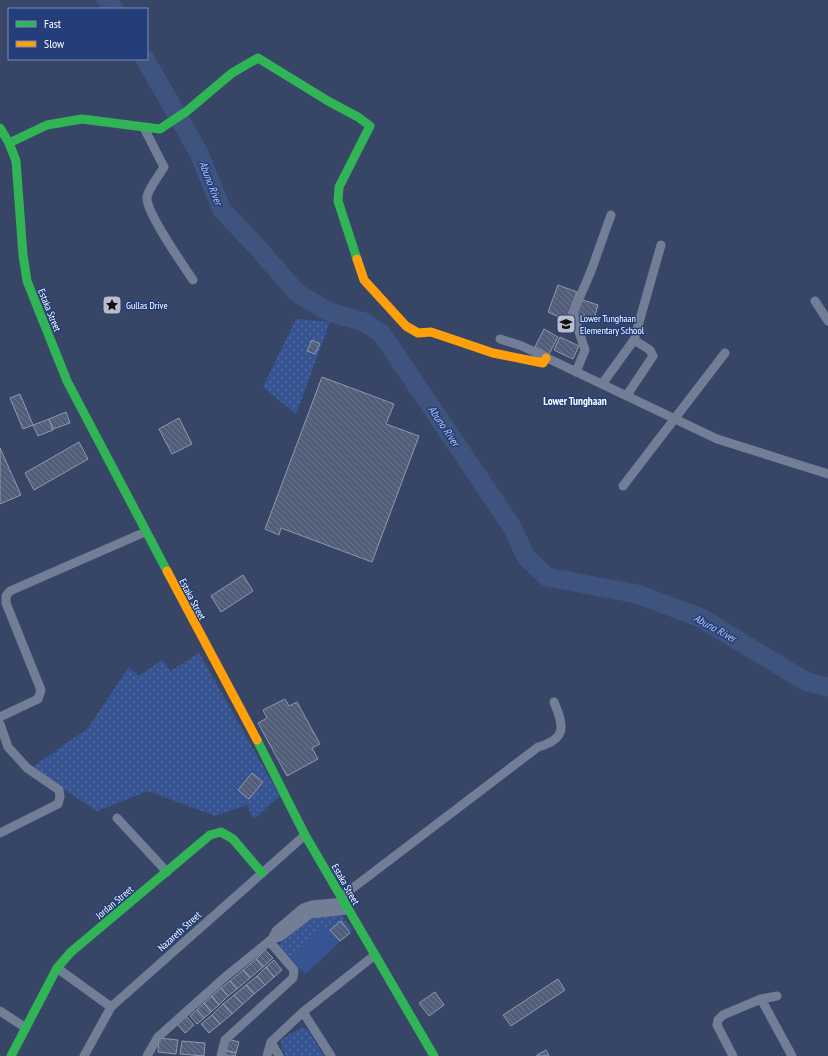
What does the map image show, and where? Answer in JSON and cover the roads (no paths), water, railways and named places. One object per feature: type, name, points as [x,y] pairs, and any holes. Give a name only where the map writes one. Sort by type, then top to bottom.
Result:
[{"type":"street","points":[[9,143],[47,125],[74,120],[102,120],[144,128],[160,129],[171,124],[201,101],[230,75],[258,58],[328,101],[365,121],[370,126],[337,193],[364,280],[394,316],[406,326],[418,333],[431,332],[493,353],[528,362],[543,362],[546,358]]},
{"type":"street","name":"Estaka Street","points":[[0,128],[9,143],[16,161],[23,255],[27,281],[67,381],[145,532],[256,738],[305,835],[434,1056]]},
{"type":"street","points":[[144,128],[164,167],[148,193],[147,200],[158,224],[193,280]]},
{"type":"street","points":[[576,372],[585,350],[573,313],[591,271],[611,215]]},
{"type":"street","points":[[602,384],[634,340],[661,245]]},
{"type":"street","points":[[815,301],[828,321]]},
{"type":"street","points":[[500,339],[509,341],[627,395],[675,420],[717,439],[828,474]]},
{"type":"street","points":[[627,395],[653,356],[650,350],[634,340]]},
{"type":"street","points":[[623,486],[725,353]]},
{"type":"street","points":[[0,717],[38,699],[42,690],[6,603],[6,596],[10,591],[145,532]]},
{"type":"street","points":[[148,1056],[158,1037],[224,978],[271,940],[276,931],[306,911],[312,905],[344,903],[538,747],[552,743],[560,736],[561,728],[560,717],[554,702]]},
{"type":"street","points":[[0,724],[8,747],[27,768],[58,790],[60,797],[58,804],[0,833]]},
{"type":"street","points":[[117,818],[166,872]]},
{"type":"street","name":"Jordan Street","points":[[11,1056],[57,968],[71,952],[210,835],[222,832],[233,839],[262,873]]},
{"type":"street","name":"Nazareth Street","points":[[84,1056],[111,1007],[305,835]]},
{"type":"street","points":[[221,1056],[225,1040],[293,978],[294,970],[271,940]]},
{"type":"street","points":[[267,1056],[271,1042],[303,1012],[375,955]]},
{"type":"street","points":[[57,968],[111,1007]]},
{"type":"street","points":[[733,1056],[717,1025],[718,1020],[723,1015],[761,999],[777,996]]},
{"type":"street","points":[[761,999],[792,1056]]},
{"type":"street","points":[[0,1012],[26,1028]]},
{"type":"street","points":[[303,1012],[331,1056]]},
{"type":"street","points":[[271,1042],[279,1056]]},
{"type":"waterway","name":"Abuno River","points":[[106,0],[113,8]]},
{"type":"waterway","name":"Abuno River","points":[[146,60],[199,153],[222,210],[258,248],[297,293],[329,312],[364,322],[382,334],[512,527],[526,557],[547,577],[637,594],[701,618],[807,682],[828,687]]},
{"type":"place","name":"Gullas Drive","points":[[112,305]]},
{"type":"place","name":"Lower Tunghaan Elementary School","points":[[566,324]]},
{"type":"district","name":"Lower Tunghaan","points":[[575,401]]}]
